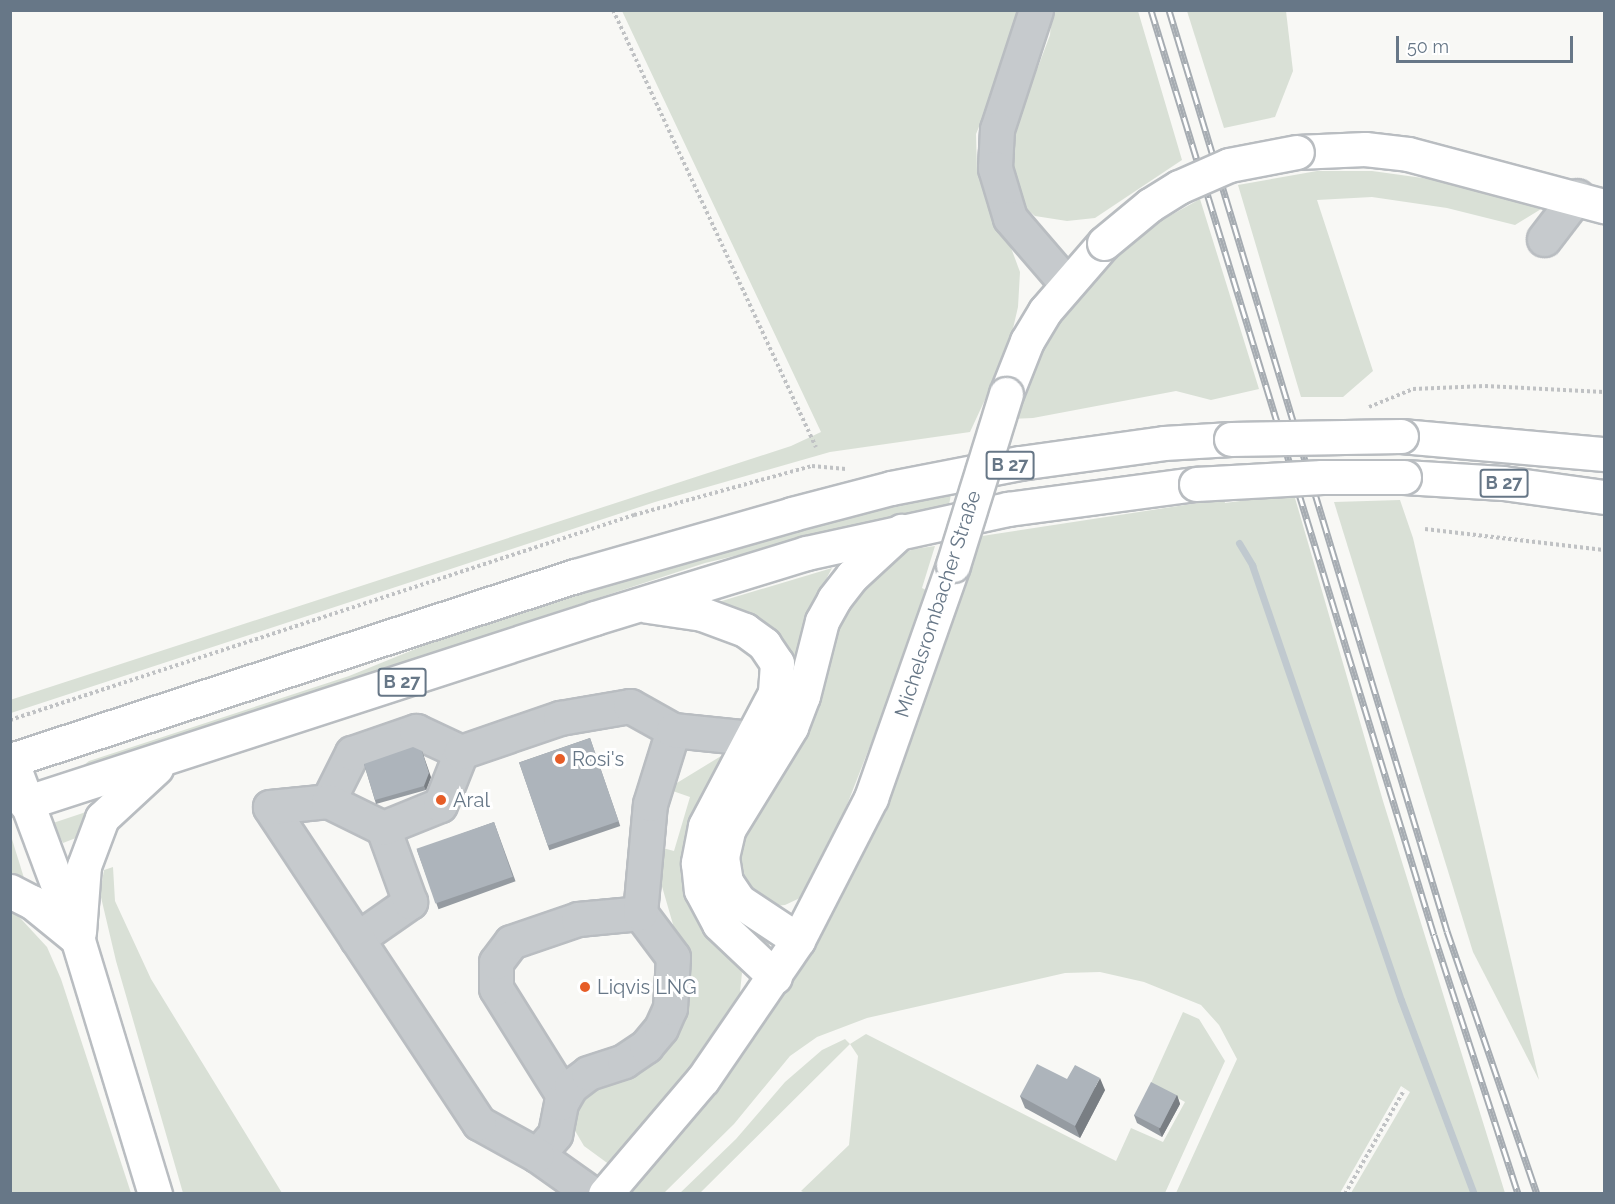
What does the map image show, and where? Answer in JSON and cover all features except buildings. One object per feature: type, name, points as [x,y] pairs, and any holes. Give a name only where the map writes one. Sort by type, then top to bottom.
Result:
[{"type":"main road","name":"Michelsrombacher Straße","points":[[605,1194],[703,1079],[776,977],[798,940],[871,798],[953,565],[1006,394],[1027,341],[1066,283],[1104,243],[1150,205],[1179,187],[1229,165],[1297,152],[1365,148],[1408,154],[1591,201]]},
{"type":"main road","name":"B 27","points":[[11,760],[575,576],[891,488],[1020,464],[1164,443],[1231,439],[1401,436],[1605,454]]},
{"type":"main road","name":"B 27","points":[[18,806],[640,604],[806,554],[903,530],[1008,509],[1196,484],[1322,477],[1404,477],[1503,483],[1605,497]]},
{"type":"main road","points":[[798,940],[739,901],[726,882],[722,857],[728,830],[791,727],[803,696],[822,621],[834,599],[852,576],[903,530]]},
{"type":"main road","points":[[640,604],[702,614],[745,630],[764,644],[777,663],[775,693],[705,826],[698,863],[701,890],[718,924],[776,977]]},
{"type":"main road","points":[[11,760],[18,806],[78,940],[155,1194]]},
{"type":"main road","points":[[78,940],[84,866],[102,818],[164,760]]},
{"type":"main road","points":[[10,891],[32,902],[78,940]]},
{"type":"street","points":[[1036,10],[997,129],[993,148],[995,168],[1010,218],[1066,283]]},
{"type":"street","points":[[1544,239],[1591,201]]},
{"type":"street","points":[[328,801],[352,753],[417,731],[461,752],[560,718],[630,706],[673,730],[751,738]]},
{"type":"street","points":[[537,1155],[555,1134],[564,1097],[588,1073],[624,1061],[646,1046],[661,1028],[670,1008],[673,957],[640,913],[650,804],[673,730]]},
{"type":"street","points":[[383,828],[440,805],[461,752]]},
{"type":"street","points":[[357,939],[410,902],[383,828],[328,801],[270,807],[357,939],[479,1123],[537,1155],[592,1194]]},
{"type":"street","points":[[564,1097],[496,988],[496,962],[511,942],[578,919],[640,913]]},
{"type":"path","points":[[613,10],[816,447]]},
{"type":"path","points":[[1357,407],[1393,400],[1413,389],[1485,386],[1605,392]]},
{"type":"path","points":[[1425,529],[1605,550]]},
{"type":"path","points":[[1345,1194],[1404,1090]]},
{"type":"shaded area","points":[[622,11],[1027,11],[976,134],[977,170],[987,205],[1007,237],[1020,272],[1018,307],[1008,350],[970,432],[830,452],[655,502],[11,713],[10,700],[791,446],[821,432]]},
{"type":"shaded area","points":[[1052,11],[1138,11],[1182,160],[1095,218],[1067,221],[1035,216],[1021,204],[1009,182],[1006,128],[1038,67],[1050,35]]},
{"type":"shaded area","points":[[1187,11],[1286,11],[1293,71],[1275,117],[1224,128]]},
{"type":"shaded area","points":[[1317,171],[1372,171],[1430,179],[1546,206],[1515,225],[1447,208],[1372,197],[1317,200],[1373,371],[1343,397],[1301,397],[1238,185]]},
{"type":"shaded area","points":[[1200,199],[1259,389],[1211,400],[1176,391],[1033,418],[1012,419],[1029,376],[1081,285],[1115,253],[1157,223]]},
{"type":"shaded area","points":[[952,489],[949,505],[705,563],[80,768],[89,761],[349,676],[462,630],[732,542]]},
{"type":"shaded area","points":[[1263,498],[1295,498],[1383,801],[1505,1193],[1351,1193],[1410,1092],[1401,1086],[1340,1193],[1176,1193],[1237,1059],[1219,1025],[1201,1005],[1144,982],[1100,972],[1065,973],[867,1018],[817,1037],[790,1056],[734,1124],[664,1193],[629,1194],[736,1065],[828,919],[921,709],[982,536],[1224,499],[1225,503]]},
{"type":"shaded area","points":[[1400,500],[1413,538],[1539,1080],[1473,952],[1334,502]]},
{"type":"shaded area","points":[[935,546],[922,588],[930,592],[845,810],[800,898],[785,905],[765,907],[733,867],[735,846],[823,638],[877,564],[914,549]]},
{"type":"shaded area","points":[[832,568],[812,607],[799,682],[721,826],[714,854],[724,898],[744,922],[770,941],[768,949],[761,950],[749,944],[716,903],[708,881],[705,859],[711,831],[725,799],[784,692],[788,669],[776,637],[759,621],[705,606]]},
{"type":"shaded area","points":[[726,753],[737,959],[742,973],[739,1002],[660,1108],[610,1165],[584,1146],[574,1129],[573,1106],[593,1087],[647,1066],[665,1045],[692,990],[661,883],[659,847],[674,851],[690,797],[667,789]]},
{"type":"shaded area","points":[[89,811],[81,836],[63,843],[53,823]]},
{"type":"shaded area","points":[[11,836],[24,878],[11,873]]},
{"type":"shaded area","points":[[113,867],[115,901],[151,979],[282,1193],[183,1193],[116,961],[100,893],[104,870]]},
{"type":"shaded area","points":[[10,907],[47,947],[61,979],[131,1193],[11,1193]]},
{"type":"shaded area","points":[[1183,1012],[1199,1019],[1225,1061],[1165,1193],[805,1193],[801,1191],[849,1145],[858,1056],[850,1044],[866,1034],[1116,1161],[1131,1128],[1163,1142],[1185,1102],[1151,1083]]},
{"type":"shaded area","points":[[845,1039],[850,1044],[700,1193],[679,1194],[736,1139],[785,1082],[822,1050]]},
{"type":"waterway","points":[[1239,543],[1252,565],[1401,1000],[1474,1194]]},
{"type":"railway","points":[[1151,10],[1434,935],[1518,1194]]},
{"type":"railway","points":[[1169,10],[1447,931],[1537,1194]]},
{"type":"place","name":"Rosi's","points":[[560,759]]},
{"type":"place","name":"Aral","points":[[441,800]]},
{"type":"place","name":"Liqvis LNG","points":[[585,987]]}]
